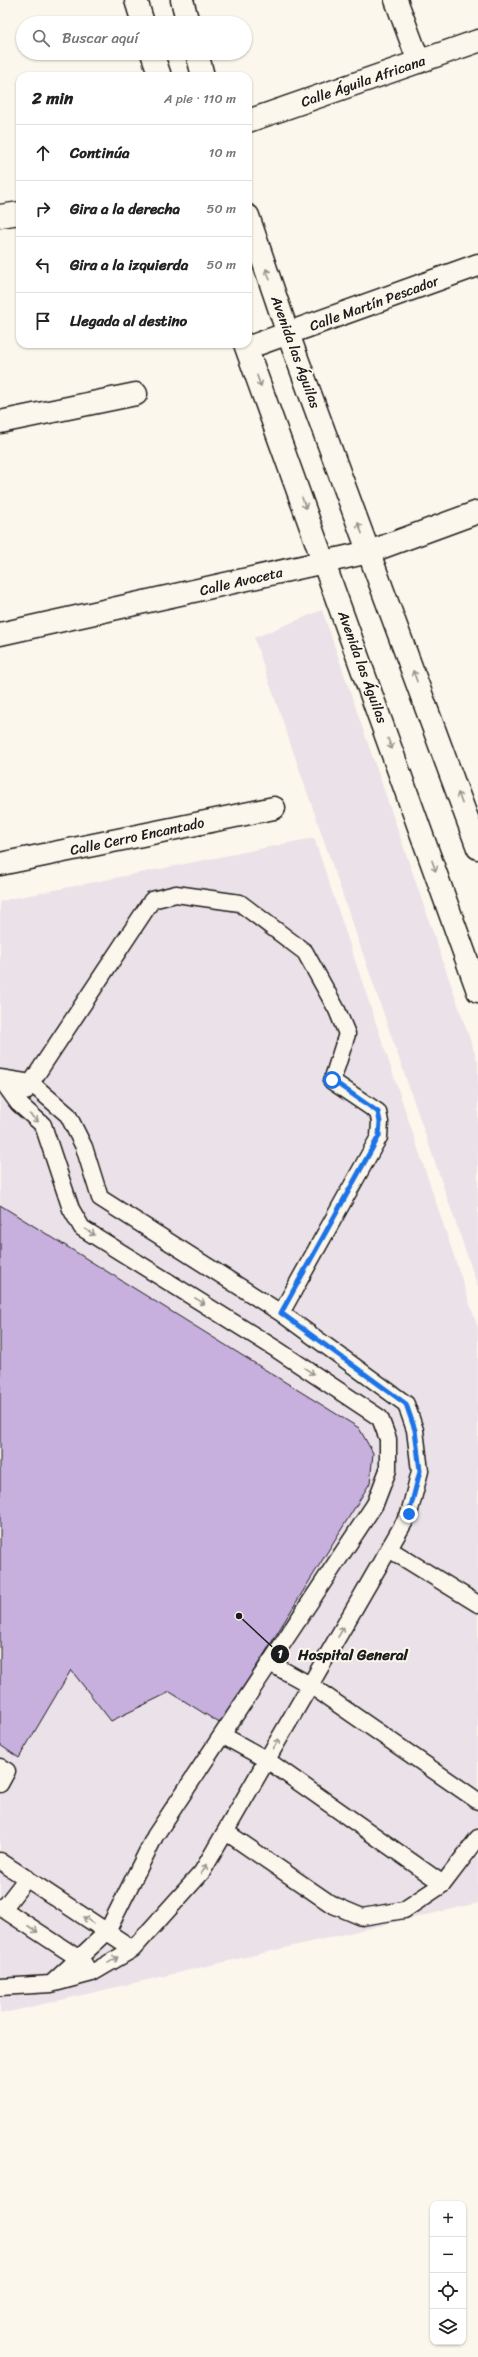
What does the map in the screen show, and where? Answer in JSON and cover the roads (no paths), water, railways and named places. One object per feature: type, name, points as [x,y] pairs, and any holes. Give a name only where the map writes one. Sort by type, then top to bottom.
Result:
[{"type":"street","points":[[136,0],[141,16]]},
{"type":"street","points":[[182,0],[186,16]]},
{"type":"street","points":[[396,0],[419,62]]},
{"type":"street","name":"Calle Águila Africana","points":[[252,120],[478,41]]},
{"type":"street","points":[[154,60],[159,72]]},
{"type":"street","points":[[199,60],[202,72]]},
{"type":"street","points":[[0,216],[16,214]]},
{"type":"street","name":"Avenida las Águilas","points":[[252,228],[288,334],[370,552],[478,848]]},
{"type":"street","name":"Calle Martín Pescador","points":[[252,344],[288,334],[478,265]]},
{"type":"street","name":"Avenida las Águilas","points":[[247,348],[473,960],[478,991]]},
{"type":"street","points":[[0,422],[136,394]]},
{"type":"street","name":"Calle Avoceta","points":[[0,634],[370,552],[478,512]]},
{"type":"street","name":"Calle Cerro Encantado","points":[[0,864],[274,808]]},
{"type":"lane","points":[[18,1103],[152,900],[176,894],[240,903],[305,952],[337,1010],[347,1034],[332,1080],[378,1112],[380,1122],[379,1136],[281,1313]]},
{"type":"lane","points":[[0,1078],[31,1083],[68,1115],[84,1147],[100,1198],[281,1313],[406,1404],[415,1430],[420,1471],[409,1514],[202,1872],[133,1949],[92,1973],[51,1984],[0,1987]]},
{"type":"lane","points":[[0,1078],[18,1103],[43,1125],[71,1209],[82,1228],[276,1348],[380,1418],[388,1439],[388,1470],[375,1504],[155,1836],[107,1932],[51,1984]]},
{"type":"lane","points":[[389,1549],[478,1604]]},
{"type":"lane","points":[[270,1663],[310,1685],[478,1801]]},
{"type":"lane","points":[[222,1735],[267,1760],[443,1884]]},
{"type":"lane","points":[[0,1767],[7,1771],[0,1784]]},
{"type":"lane","points":[[226,1832],[331,1904],[362,1917],[404,1910],[443,1884],[478,1838]]},
{"type":"lane","points":[[0,1861],[133,1949]]},
{"type":"lane","points":[[27,1878],[1,1908],[78,1958],[92,1973]]},
{"type":"place","name":"Hospital General","points":[[239,1616]]}]
